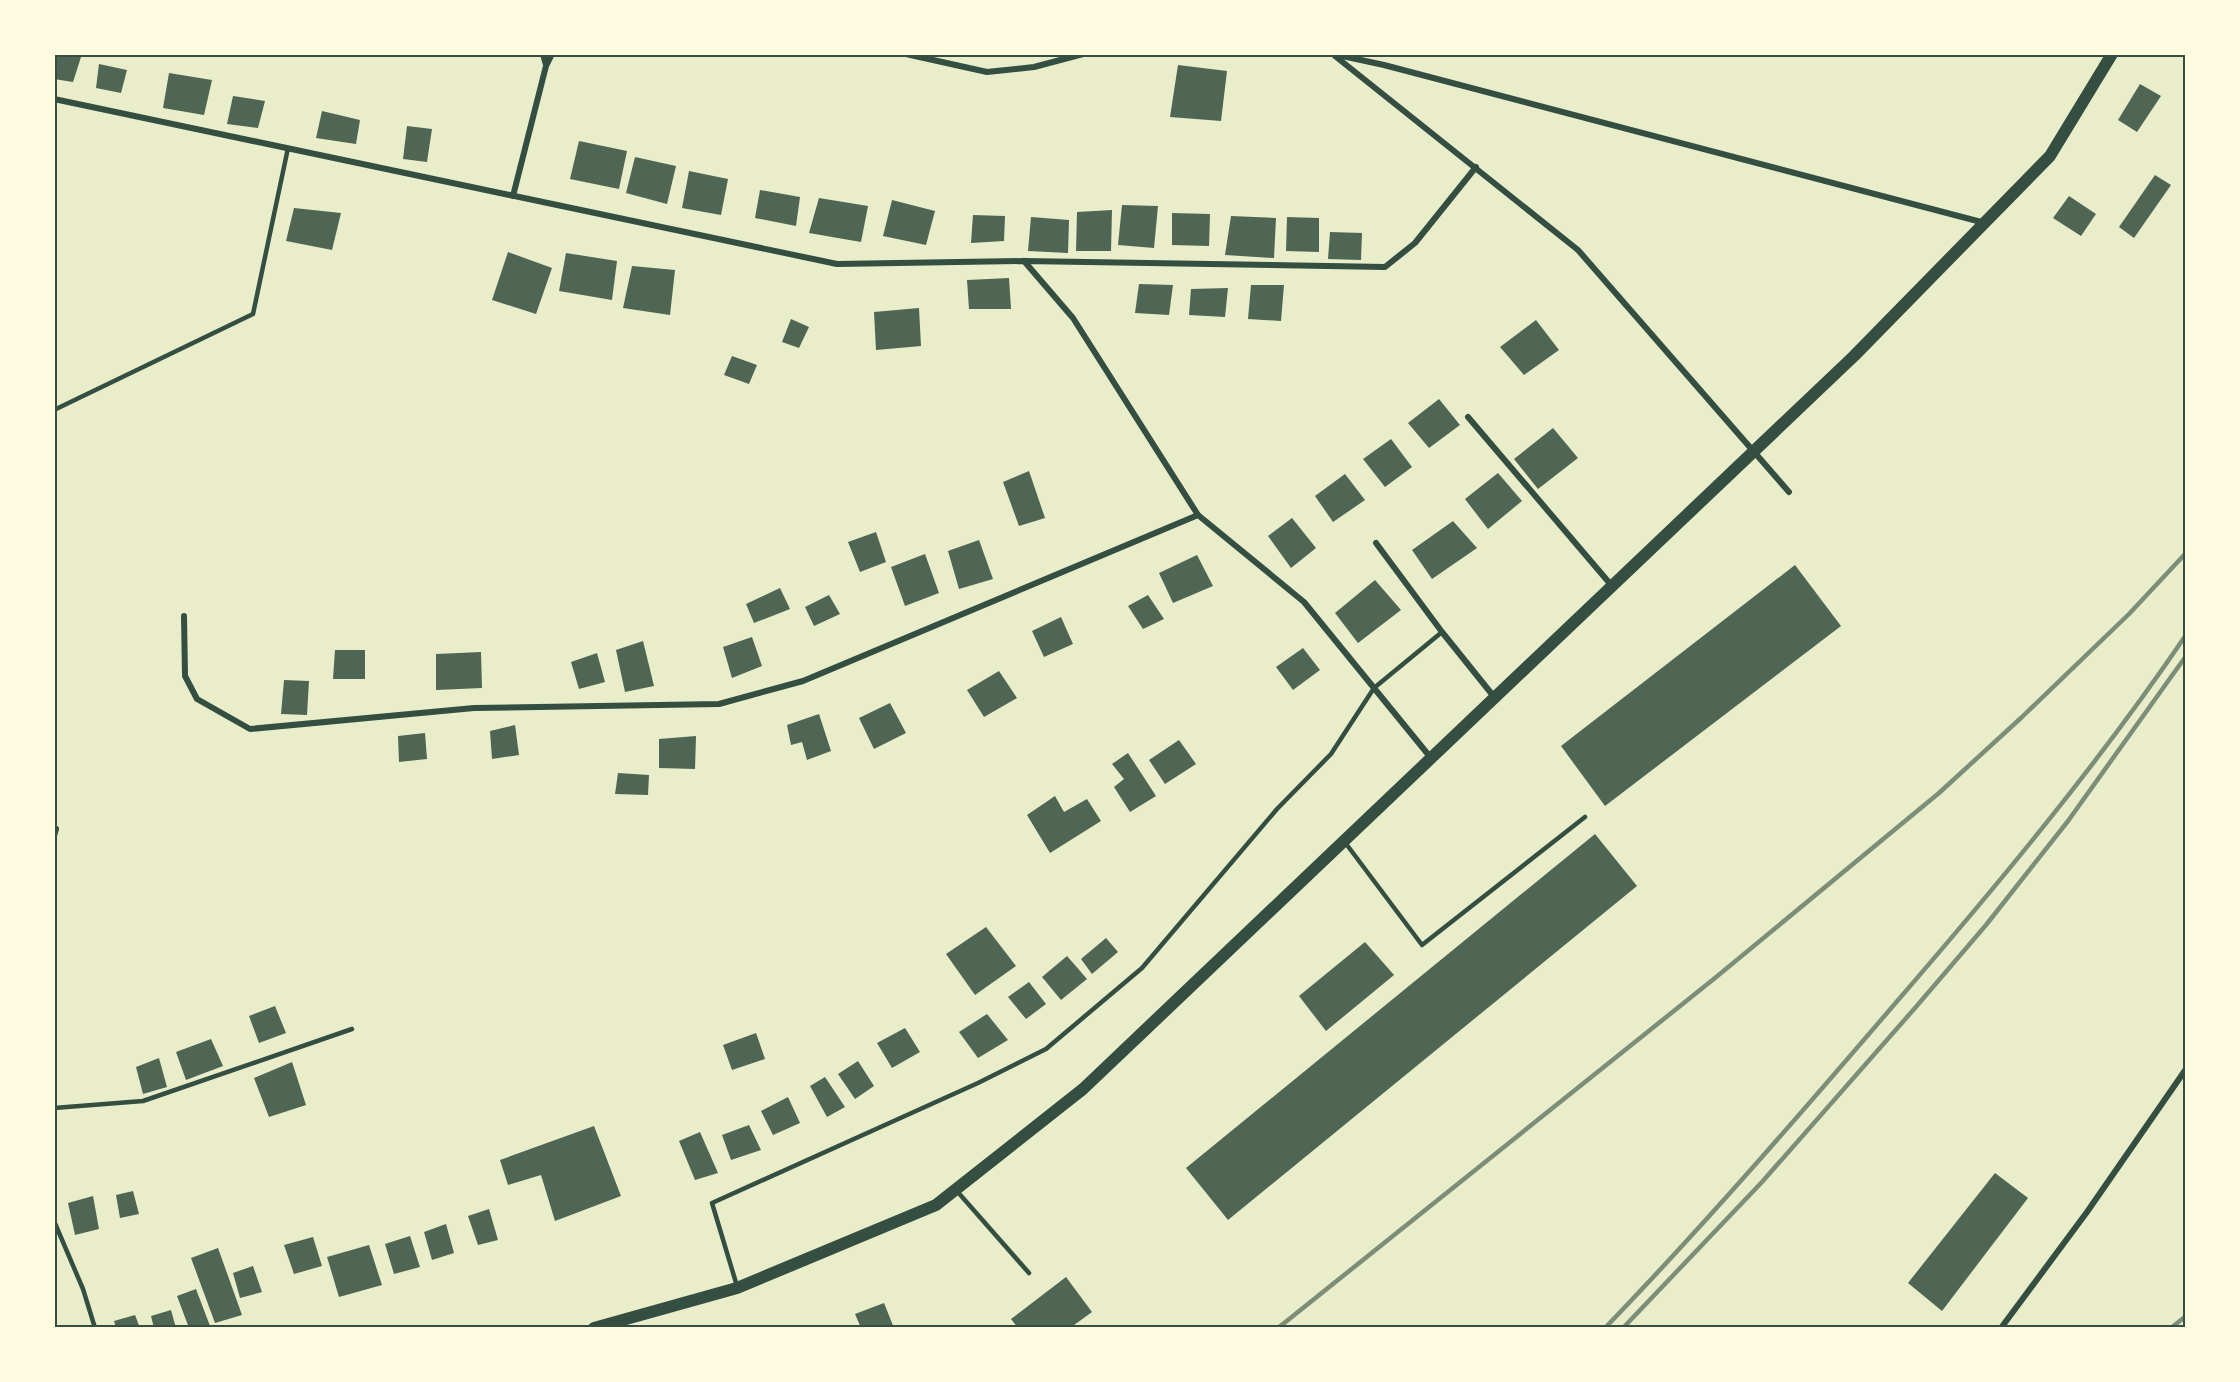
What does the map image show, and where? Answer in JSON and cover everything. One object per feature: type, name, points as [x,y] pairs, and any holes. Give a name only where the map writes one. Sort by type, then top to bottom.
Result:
[{"type":"main road","points":[[594,1328],[737,1288],[936,1205],[1083,1089],[1854,356],[2050,156],[2112,54]]},
{"type":"street","points":[[543,54],[546,66]]},
{"type":"street","points":[[513,196],[546,66],[552,54]]},
{"type":"street","points":[[906,54],[987,72],[1034,67],[1083,54]]},
{"type":"street","points":[[1333,54],[1578,250],[1789,492]]},
{"type":"street","points":[[1333,54],[1384,65],[1985,223]]},
{"type":"street","points":[[54,99],[837,264],[1024,261],[1385,267],[1415,243],[1476,167]]},
{"type":"street","points":[[1024,261],[1073,318],[1198,514],[1304,602],[1431,758]]},
{"type":"street","points":[[1468,417],[1612,586]]},
{"type":"street","points":[[184,616],[185,675],[197,699],[250,729],[474,708],[719,704],[803,681],[1198,514]]},
{"type":"street","points":[[1376,543],[1442,632],[1495,698]]},
{"type":"street","points":[[2001,1328],[2087,1212],[2186,1069]]},
{"type":"lane","points":[[54,410],[253,314],[288,148]]},
{"type":"lane","points":[[737,1288],[712,1203],[978,1083],[1046,1048],[1142,968],[1277,809],[1331,754],[1374,688],[1442,632]]},
{"type":"lane","points":[[1344,842],[1422,945],[1585,817]]},
{"type":"lane","points":[[54,1108],[142,1101],[352,1029]]},
{"type":"lane","points":[[956,1190],[1029,1273]]},
{"type":"lane","points":[[54,1221],[83,1289],[94,1328]]},
{"type":"building","points":[[54,54],[82,54],[73,82],[54,79]]},
{"type":"building","points":[[99,64],[127,70],[121,93],[96,88]]},
{"type":"building","points":[[1178,65],[1227,71],[1221,121],[1170,117]]},
{"type":"building","points":[[169,73],[212,80],[204,115],[163,108]]},
{"type":"building","points":[[2140,84],[2161,96],[2137,132],[2118,120]]},
{"type":"building","points":[[233,96],[265,101],[258,128],[227,124]]},
{"type":"building","points":[[322,111],[360,120],[356,144],[316,138]]},
{"type":"building","points":[[407,126],[432,129],[427,162],[403,159]]},
{"type":"building","points":[[579,141],[627,151],[619,189],[570,179]]},
{"type":"building","points":[[635,157],[676,166],[667,204],[626,193]]},
{"type":"building","points":[[689,171],[728,179],[721,215],[682,208]]},
{"type":"building","points":[[2155,175],[2171,185],[2134,238],[2119,227]]},
{"type":"building","points":[[760,190],[800,197],[796,226],[755,218]]},
{"type":"building","points":[[2069,196],[2096,214],[2081,236],[2053,218]]},
{"type":"building","points":[[819,198],[868,206],[861,242],[809,233]]},
{"type":"building","points":[[892,200],[935,211],[926,245],[883,236]]},
{"type":"building","points":[[1122,205],[1158,206],[1154,248],[1118,245]]},
{"type":"building","points":[[294,208],[341,213],[332,250],[286,241]]},
{"type":"building","points":[[1112,210],[1111,251],[1076,251],[1077,212]]},
{"type":"building","points":[[1172,213],[1210,214],[1209,246],[1172,245]]},
{"type":"building","points":[[973,215],[1005,216],[1004,241],[971,243]]},
{"type":"building","points":[[1231,216],[1276,218],[1274,258],[1225,255]]},
{"type":"building","points":[[1031,217],[1069,220],[1068,253],[1028,251]]},
{"type":"building","points":[[1287,217],[1319,218],[1319,252],[1286,251]]},
{"type":"building","points":[[1330,232],[1362,233],[1361,260],[1328,259]]},
{"type":"building","points":[[508,252],[552,268],[536,314],[492,300]]},
{"type":"building","points":[[566,253],[617,261],[612,300],[559,291]]},
{"type":"building","points":[[632,266],[675,270],[670,315],[623,308]]},
{"type":"building","points":[[1009,278],[1011,309],[969,309],[967,280]]},
{"type":"building","points":[[1139,284],[1173,285],[1169,315],[1135,313]]},
{"type":"building","points":[[1251,285],[1284,285],[1281,321],[1248,319]]},
{"type":"building","points":[[1228,288],[1225,317],[1189,315],[1191,289]]},
{"type":"building","points":[[919,308],[921,346],[876,350],[874,312]]},
{"type":"building","points":[[791,319],[809,327],[799,348],[782,342]]},
{"type":"building","points":[[1536,320],[1559,350],[1524,375],[1500,347]]},
{"type":"building","points":[[732,356],[757,365],[749,384],[724,375]]},
{"type":"building","points":[[1439,399],[1460,425],[1429,448],[1408,423]]},
{"type":"building","points":[[1553,428],[1578,458],[1538,489],[1514,459]]},
{"type":"building","points":[[1391,439],[1412,467],[1385,487],[1363,459]]},
{"type":"building","points":[[1029,471],[1045,518],[1019,526],[1003,482]]},
{"type":"building","points":[[1498,473],[1522,501],[1488,529],[1465,499]]},
{"type":"building","points":[[1345,474],[1365,500],[1333,522],[1315,496]]},
{"type":"building","points":[[1292,518],[1316,548],[1291,568],[1268,536]]},
{"type":"building","points":[[1453,521],[1477,548],[1432,579],[1412,550]]},
{"type":"building","points":[[876,532],[886,562],[860,572],[848,542]]},
{"type":"building","points":[[979,540],[993,579],[959,589],[948,551]]},
{"type":"building","points":[[925,554],[939,593],[905,606],[891,567]]},
{"type":"building","points":[[1197,555],[1213,586],[1173,603],[1159,573]]},
{"type":"building","points":[[1795,565],[1841,626],[1605,806],[1561,746]]},
{"type":"building","points":[[1375,580],[1401,610],[1358,643],[1335,613]]},
{"type":"building","points":[[780,588],[790,609],[754,623],[746,604]]},
{"type":"building","points":[[829,595],[840,614],[814,626],[805,607]]},
{"type":"building","points":[[1148,595],[1164,619],[1143,629],[1128,606]]},
{"type":"building","points":[[1061,617],[1073,644],[1044,657],[1032,631]]},
{"type":"building","points":[[752,637],[762,666],[732,678],[723,647]]},
{"type":"building","points":[[643,641],[654,686],[625,692],[616,650]]},
{"type":"building","points":[[1303,648],[1320,670],[1293,690],[1276,667]]},
{"type":"building","points":[[335,650],[365,650],[365,679],[333,679]]},
{"type":"building","points":[[481,652],[482,688],[436,690],[436,654]]},
{"type":"building","points":[[597,653],[605,682],[579,689],[571,662]]},
{"type":"building","points":[[999,671],[1017,698],[984,717],[967,690]]},
{"type":"building","points":[[284,680],[309,681],[307,715],[281,714]]},
{"type":"building","points":[[890,703],[906,733],[874,749],[859,718]]},
{"type":"building","points":[[819,714],[831,751],[807,760],[802,742],[791,745],[787,725]]},
{"type":"building","points":[[515,725],[519,755],[492,759],[490,731]]},
{"type":"building","points":[[425,733],[427,759],[399,762],[398,736]]},
{"type":"building","points":[[696,736],[695,769],[659,768],[659,739]]},
{"type":"building","points":[[1179,740],[1196,764],[1165,784],[1149,760]]},
{"type":"building","points":[[1128,753],[1156,796],[1130,812],[1114,787],[1124,779],[1112,764]]},
{"type":"building","points":[[618,773],[649,775],[648,795],[615,794]]},
{"type":"building","points":[[1055,796],[1064,812],[1087,799],[1101,821],[1050,853],[1027,815]]},
{"type":"building","points":[[1595,834],[1637,886],[1228,1220],[1186,1168]]},
{"type":"building","points":[[986,927],[1016,966],[975,995],[946,954]]},
{"type":"building","points":[[1106,938],[1118,952],[1092,974],[1081,959]]},
{"type":"building","points":[[1365,942],[1394,975],[1326,1031],[1299,996]]},
{"type":"building","points":[[1067,956],[1087,979],[1061,1000],[1042,977]]},
{"type":"building","points":[[1029,982],[1046,1004],[1026,1019],[1008,997]]},
{"type":"building","points":[[275,1006],[286,1033],[259,1043],[249,1016]]},
{"type":"building","points":[[987,1014],[1008,1040],[978,1058],[959,1032]]},
{"type":"building","points":[[905,1028],[920,1052],[892,1068],[877,1043]]},
{"type":"building","points":[[756,1033],[765,1059],[732,1070],[723,1045]]},
{"type":"building","points":[[211,1039],[223,1066],[186,1080],[176,1052]]},
{"type":"building","points":[[159,1058],[167,1087],[143,1094],[136,1067]]},
{"type":"building","points":[[858,1061],[874,1086],[855,1099],[838,1074]]},
{"type":"building","points":[[292,1062],[306,1105],[269,1117],[254,1078]]},
{"type":"building","points":[[825,1077],[845,1107],[827,1117],[810,1086]]},
{"type":"building","points":[[788,1097],[800,1123],[773,1135],[761,1111]]},
{"type":"building","points":[[749,1125],[761,1150],[731,1160],[722,1135]]},
{"type":"building","points":[[594,1126],[621,1196],[555,1221],[541,1175],[508,1185],[500,1160]]},
{"type":"building","points":[[700,1132],[718,1173],[695,1180],[679,1141]]},
{"type":"building","points":[[1995,1173],[2028,1198],[1942,1311],[1908,1283]]},
{"type":"building","points":[[133,1191],[139,1214],[120,1218],[116,1195]]},
{"type":"building","points":[[93,1196],[99,1229],[75,1235],[68,1203]]},
{"type":"building","points":[[489,1209],[498,1240],[478,1245],[468,1216]]},
{"type":"building","points":[[446,1224],[454,1253],[432,1260],[424,1232]]},
{"type":"building","points":[[410,1236],[420,1267],[394,1274],[385,1244]]},
{"type":"building","points":[[313,1237],[322,1266],[294,1274],[284,1245]]},
{"type":"building","points":[[369,1245],[382,1285],[339,1297],[327,1257]]},
{"type":"building","points":[[218,1248],[242,1315],[215,1323],[191,1258]]},
{"type":"building","points":[[253,1266],[262,1292],[240,1298],[233,1273]]},
{"type":"building","points":[[1066,1277],[1092,1312],[1070,1328],[1018,1328],[1011,1319]]},
{"type":"building","points":[[196,1289],[210,1326],[204,1328],[189,1328],[177,1296]]},
{"type":"building","points":[[884,1303],[894,1328],[861,1328],[855,1314]]},
{"type":"building","points":[[171,1310],[176,1328],[154,1328],[151,1316]]},
{"type":"building","points":[[135,1315],[140,1328],[116,1328],[114,1321]]},
{"type":"railway","points":[[1278,1328],[1715,978],[1939,793],[2129,614],[2186,553]]},
{"type":"railway","points":[[1605,1328],[1754,1166],[1974,911],[2084,776],[2186,635]]},
{"type":"railway","points":[[1623,1328],[1762,1182],[1986,925],[2068,821],[2186,656]]},
{"type":"railway","points":[[2171,1328],[2186,1316]]}]
